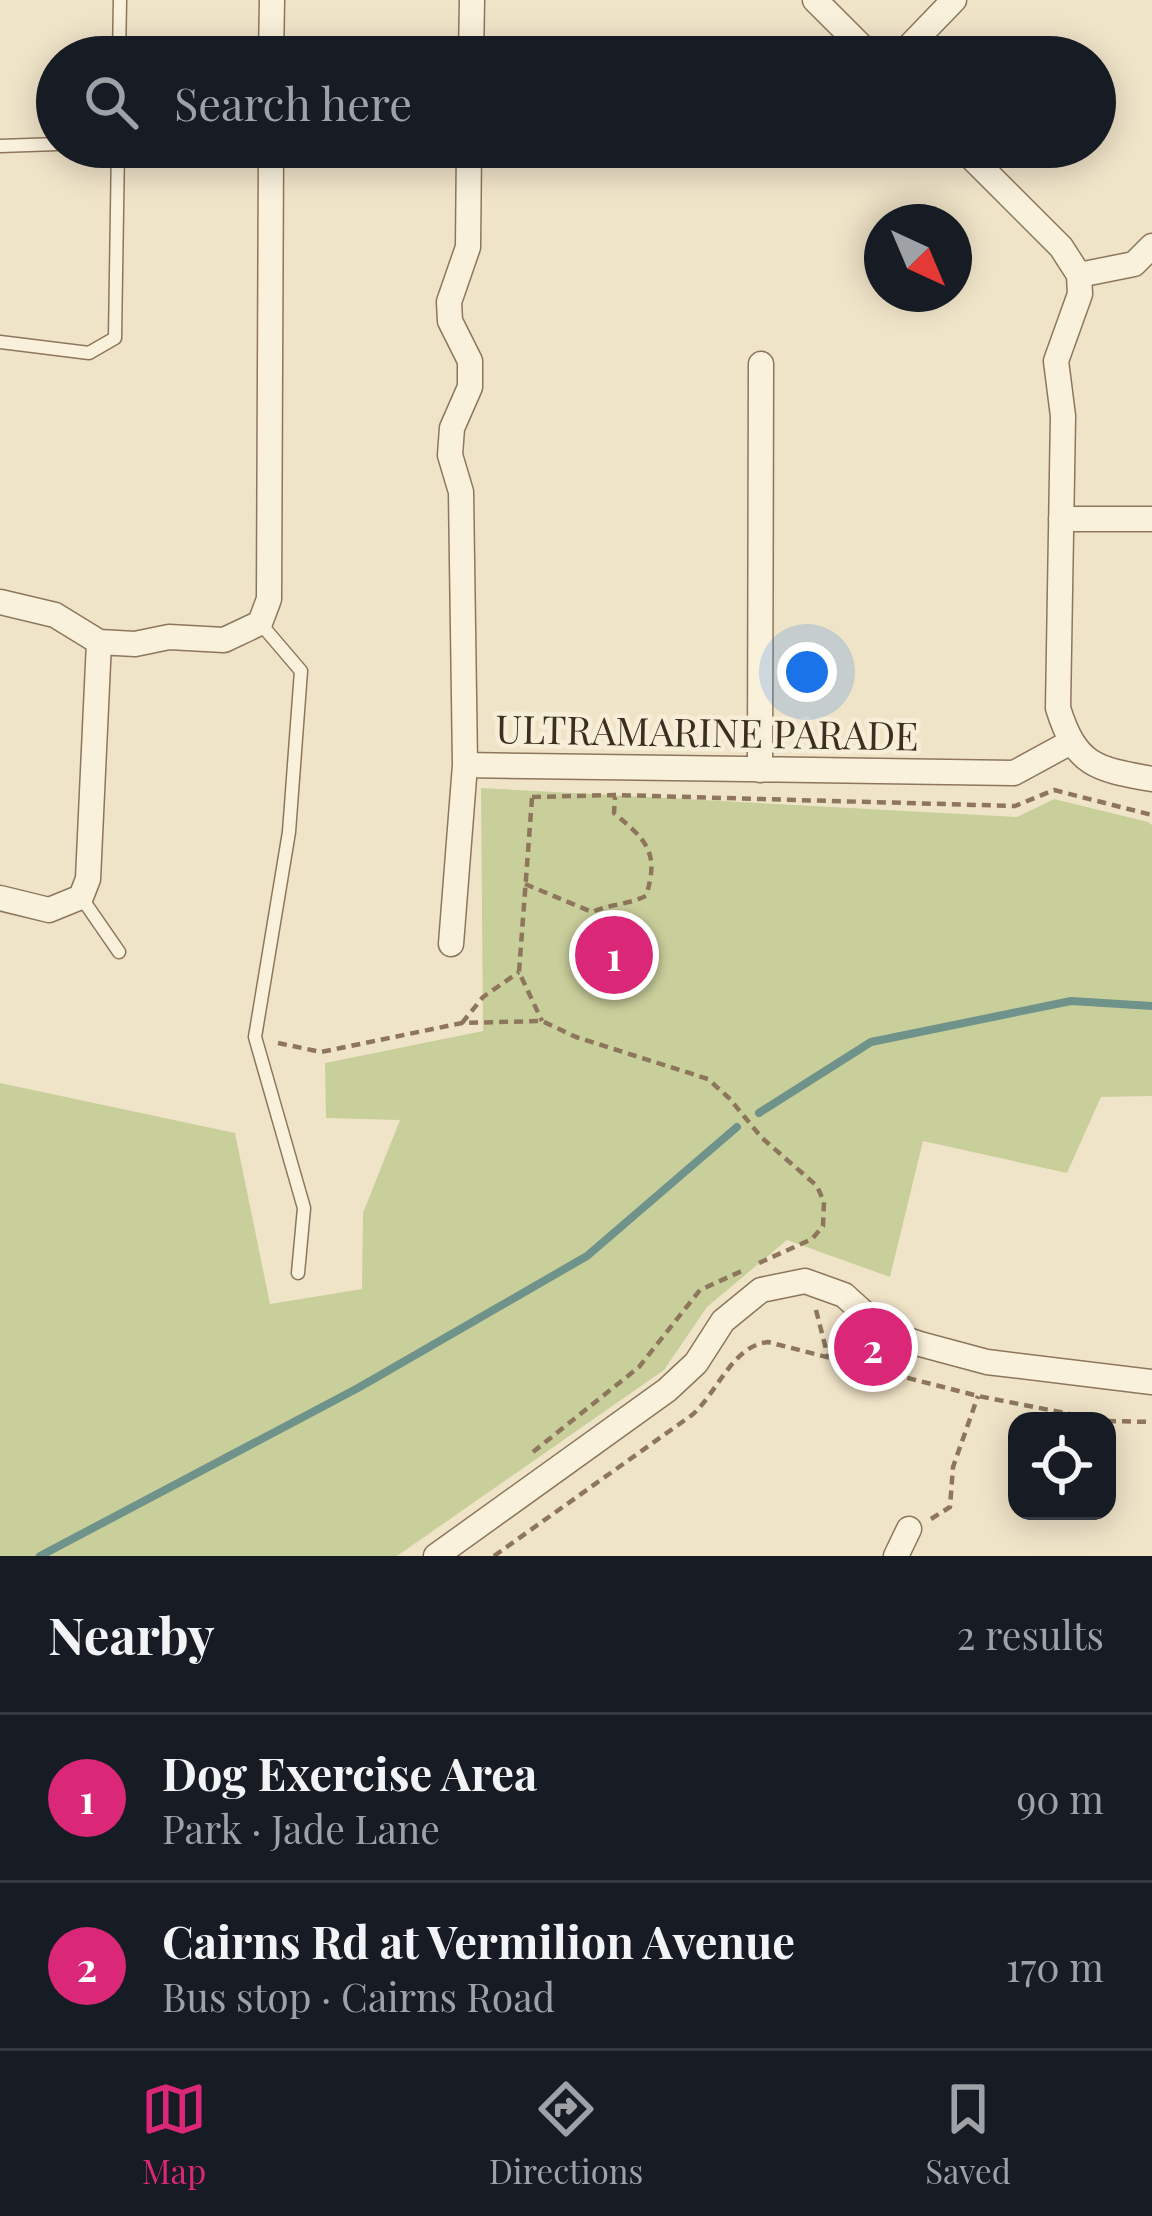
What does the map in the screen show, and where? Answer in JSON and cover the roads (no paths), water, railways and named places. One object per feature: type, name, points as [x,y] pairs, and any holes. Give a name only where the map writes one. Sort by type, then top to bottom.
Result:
[{"type":"street","points":[[271,36],[272,0]]},
{"type":"street","points":[[471,36],[472,0]]},
{"type":"street","points":[[815,0],[851,36]]},
{"type":"street","points":[[919,36],[954,0]]},
{"type":"street","points":[[0,602],[55,615],[99,643],[135,644],[169,637],[224,640],[260,623],[269,599],[271,168]]},
{"type":"street","name":"ULTRAMARINE PARADE","points":[[470,168],[468,247],[449,302],[450,320],[470,361],[470,387],[452,428],[450,455],[461,493],[465,765],[1014,773],[1069,742]]},
{"type":"street","points":[[983,168],[1061,247],[1079,275],[1080,294],[1056,361],[1063,416],[1058,708],[1069,742],[1098,769],[1152,778]]},
{"type":"street","points":[[1079,275],[1135,264],[1152,246]]},
{"type":"street","points":[[760,770],[761,364]]},
{"type":"street","points":[[1061,519],[1152,519]]},
{"type":"street","points":[[0,898],[49,910],[81,896],[88,879],[99,643]]},
{"type":"street","points":[[451,944],[465,765]]},
{"type":"street","points":[[436,1556],[667,1390],[696,1363],[723,1321],[761,1290],[805,1281],[844,1295],[885,1332],[920,1344],[987,1362],[1152,1382]]},
{"type":"street","points":[[896,1556],[909,1529]]},
{"type":"lane","points":[[119,36],[120,0]]},
{"type":"lane","points":[[0,146],[36,145]]},
{"type":"lane","points":[[0,341],[88,353],[115,338],[118,168]]},
{"type":"lane","points":[[260,623],[301,671],[289,832],[255,1037],[304,1208],[298,1273]]},
{"type":"lane","points":[[81,896],[118,952]]},
{"type":"waterway","points":[[759,1113],[871,1042],[1071,1001],[1152,1006]]},
{"type":"waterway","points":[[40,1556],[358,1388],[587,1256],[737,1127]]},
{"type":"place","name":"Dog Exercise Area","points":[[614,955]]},
{"type":"place","name":"Cairns Rd at Vermilion Avenue","points":[[873,1347]]}]
